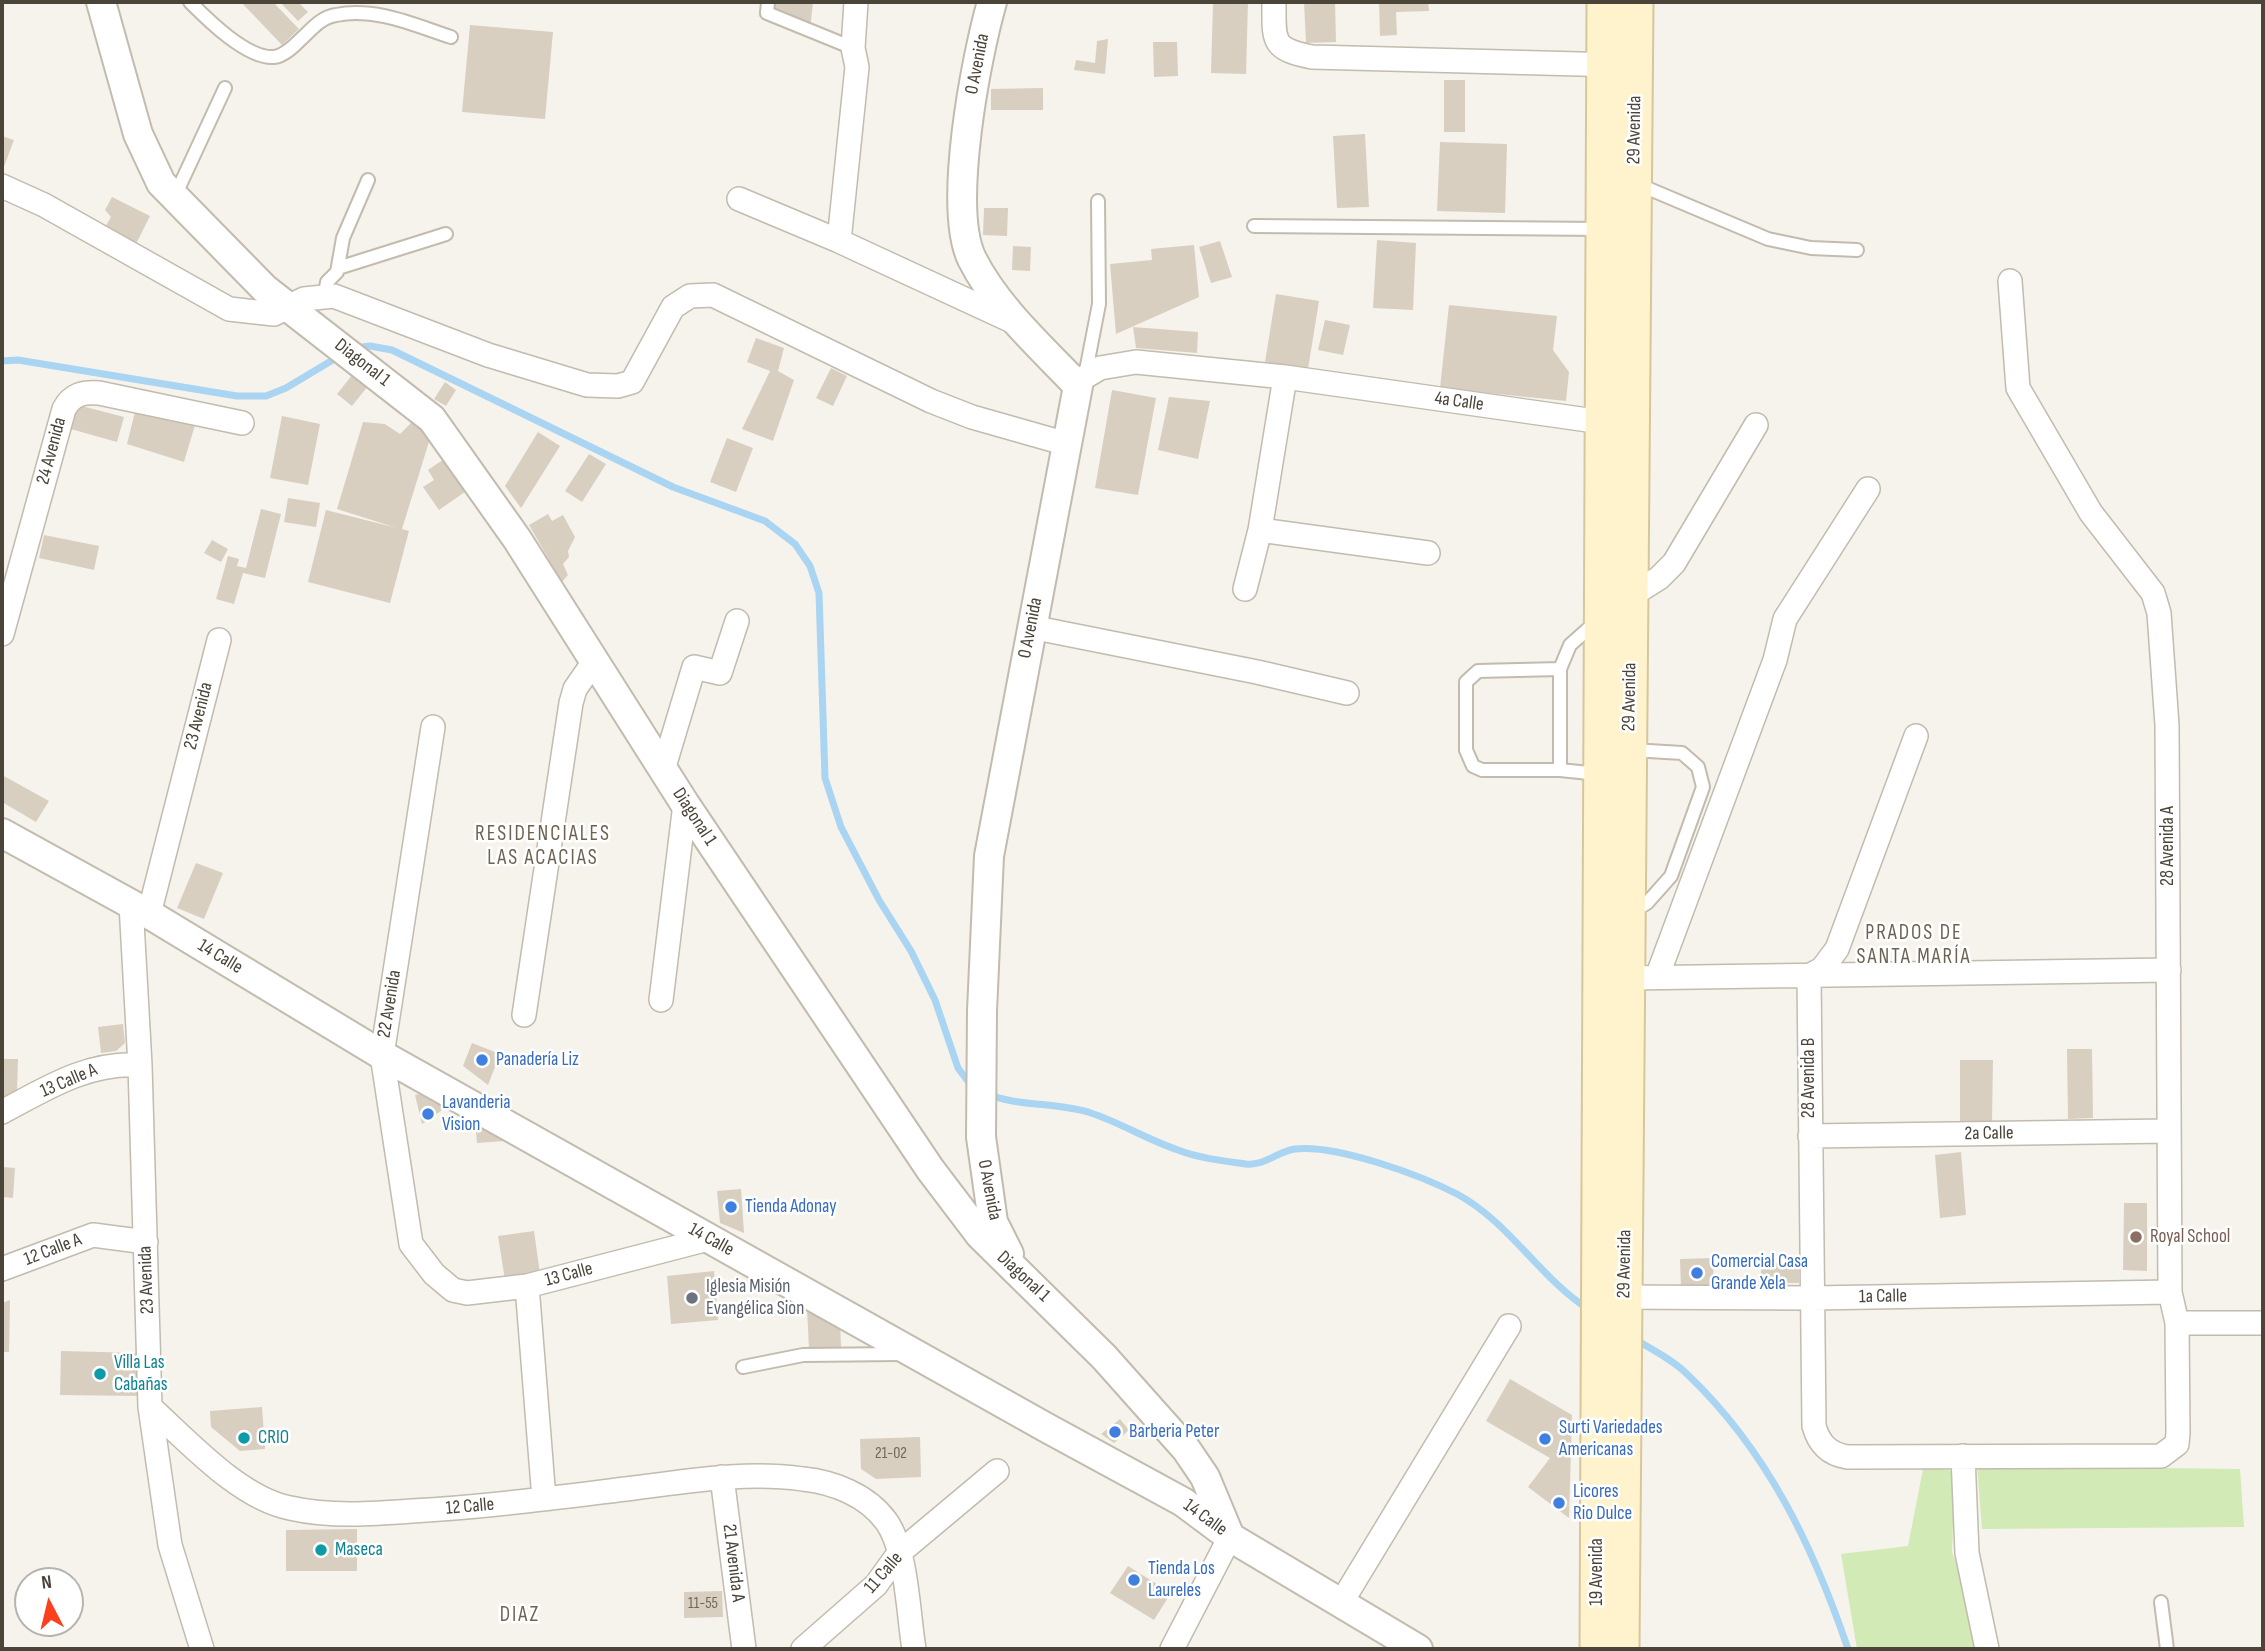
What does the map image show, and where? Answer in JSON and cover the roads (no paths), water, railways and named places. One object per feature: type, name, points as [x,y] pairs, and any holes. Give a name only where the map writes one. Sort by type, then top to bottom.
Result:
[{"type":"main road","name":"29 Avenida","points":[[1604,2],[1619,65],[1634,182],[1618,230]]},
{"type":"main road","name":"29 Avenida","points":[[1596,1368],[1611,1301],[1643,978],[1629,914],[1632,595],[1618,424],[1619,65],[1636,2]]},
{"type":"main road","name":"29 Avenida","points":[[1618,424],[1601,618],[1600,774],[1611,1301],[1624,1393]]},
{"type":"main road","name":"19 Avenida","points":[[1596,1368],[1597,1649]]},
{"type":"main road","name":"19 Avenida","points":[[1622,1649],[1624,1393]]},
{"type":"street","name":"Diagonal 1","points":[[101,2],[138,134],[152,167],[174,198],[265,289],[425,411],[467,465],[685,804],[930,1168],[980,1235],[1104,1357],[1191,1456],[1213,1492],[1230,1537]]},
{"type":"street","points":[[839,240],[857,67],[853,48],[856,2]]},
{"type":"street","name":"0 Avenida","points":[[992,2],[970,104],[963,228],[972,259],[1020,325],[1082,381],[1067,443],[989,856],[981,1019],[981,1137],[993,1222],[1016,1265],[1032,1284]]},
{"type":"street","points":[[1274,2],[1275,41],[1280,48],[1312,57],[1619,65]]},
{"type":"street","points":[[2,186],[44,205],[216,304],[262,314],[289,309],[304,299],[325,295],[343,298],[488,355],[572,381],[603,386],[625,385],[637,377],[668,314],[680,301],[690,296],[713,295],[931,401],[972,416],[1067,443]]},
{"type":"street","points":[[739,199],[839,240],[1020,325]]},
{"type":"street","name":"28 Avenida A","points":[[1963,1456],[2161,1456],[2177,1444],[2178,1433],[2177,1322],[2170,1292],[2167,724],[2157,603],[2153,593],[2091,513],[2018,388],[2010,281]]},
{"type":"street","name":"4a Calle","points":[[1082,381],[1116,363],[1136,362],[1286,377],[1618,424]]},
{"type":"street","points":[[1245,589],[1259,530],[1286,377]]},
{"type":"street","name":"24 Avenida","points":[[2,634],[64,409],[72,398],[86,392],[99,393],[242,422]]},
{"type":"street","points":[[1632,595],[1659,578],[1674,563],[1756,425]]},
{"type":"street","points":[[1868,489],[1785,619],[1775,660],[1643,978],[2169,970]]},
{"type":"street","points":[[1259,530],[1428,553]]},
{"type":"street","points":[[663,770],[694,667],[720,673],[737,621]]},
{"type":"street","points":[[1031,627],[1346,693]]},
{"type":"street","name":"23 Avenida","points":[[202,1649],[170,1545],[150,1407],[139,1065],[140,909],[219,640]]},
{"type":"street","points":[[524,1015],[571,703],[580,681],[593,663]]},
{"type":"street","name":"22 Avenida","points":[[433,727],[382,1055],[409,1234],[415,1250],[434,1274]]},
{"type":"street","points":[[1809,976],[1822,969],[1837,949],[1916,736]]},
{"type":"street","points":[[661,1000],[685,804]]},
{"type":"street","name":"14 Calle","points":[[2,833],[140,909],[382,1055],[1183,1502],[1230,1537],[1418,1649]]},
{"type":"street","name":"28 Avenida B","points":[[1809,976],[1814,1426],[1822,1445],[1830,1452],[1847,1457],[1963,1456]]},
{"type":"street","name":"13 Calle A","points":[[2,1112],[86,1069],[121,1064],[139,1065]]},
{"type":"street","name":"2a Calle","points":[[1810,1136],[2169,1131]]},
{"type":"street","name":"12 Calle A","points":[[2,1269],[84,1237],[104,1235],[146,1242]]},
{"type":"street","name":"13 Calle","points":[[434,1274],[459,1293],[527,1286],[708,1239]]},
{"type":"street","points":[[527,1286],[544,1499]]},
{"type":"street","name":"1a Calle","points":[[1611,1301],[2170,1292]]},
{"type":"street","points":[[2177,1322],[2263,1323]]},
{"type":"street","points":[[1341,1603],[1509,1326]]},
{"type":"street","name":"12 Calle","points":[[150,1407],[244,1487],[289,1508],[385,1513],[544,1499],[722,1477],[774,1476],[824,1482],[874,1507],[895,1537],[914,1649]]},
{"type":"street","points":[[1963,1456],[1967,1553],[1987,1649]]},
{"type":"street","name":"11 Calle","points":[[803,1649],[876,1585],[899,1553],[997,1471]]},
{"type":"street","name":"21 Avenida A","points":[[722,1477],[744,1649]]},
{"type":"street","points":[[1172,1649],[1230,1537]]},
{"type":"lane","points":[[190,2],[217,29],[262,55],[274,57],[289,50],[326,18],[336,15],[384,15],[452,37]]},
{"type":"lane","points":[[768,2],[767,13],[853,48]]},
{"type":"lane","points":[[174,198],[225,88]]},
{"type":"lane","points":[[325,295],[327,282],[338,268],[343,238],[368,180]]},
{"type":"lane","points":[[1634,182],[1768,239],[1811,248],[1857,250]]},
{"type":"lane","points":[[1082,381],[1099,304],[1098,201]]},
{"type":"lane","points":[[1254,226],[1618,230]]},
{"type":"lane","points":[[338,268],[446,234]]},
{"type":"lane","points":[[1560,769],[1560,669],[1570,645],[1601,618]]},
{"type":"lane","points":[[1560,669],[1478,671],[1471,676],[1466,682],[1466,750],[1473,766],[1482,770],[1560,769],[1600,774]]},
{"type":"lane","points":[[1629,914],[1647,903],[1671,876],[1678,863],[1703,787],[1698,767],[1682,754],[1630,750]]},
{"type":"lane","points":[[743,1367],[803,1355],[862,1352],[917,1355]]},
{"type":"lane","points":[[2161,1602],[2166,1649]]},
{"type":"waterway","points":[[354,348],[370,346],[392,350],[673,487],[765,521],[795,544],[810,566],[819,593],[825,778],[841,827],[879,900],[911,951],[935,1000],[958,1068],[973,1088]]},
{"type":"waterway","points":[[2,361],[18,360],[237,396],[266,396],[286,388],[341,355]]},
{"type":"waterway","points":[[987,1094],[1012,1101],[1091,1113],[1167,1146],[1211,1159],[1253,1164],[1289,1150],[1312,1149],[1378,1162],[1441,1186],[1476,1206],[1493,1219],[1570,1296],[1588,1309]]},
{"type":"waterway","points":[[1633,1338],[1687,1374],[1715,1403],[1764,1467],[1803,1537],[1848,1649]]},
{"type":"place","name":"Panadería Liz","points":[[482,1060]]},
{"type":"place","name":"Lavanderia Vision","points":[[428,1114]]},
{"type":"place","name":"Tienda Adonay","points":[[731,1207]]},
{"type":"place","name":"Royal School","points":[[2136,1237]]},
{"type":"place","name":"Comercial Casa Grande Xela","points":[[1697,1273]]},
{"type":"place","name":"Iglesia Misión Evangélica Sion","points":[[692,1298]]},
{"type":"place","name":"Villa Las Cabañas","points":[[100,1374]]},
{"type":"place","name":"Barberia Peter","points":[[1115,1432]]},
{"type":"place","name":"CRIO","points":[[244,1438]]},
{"type":"place","name":"Surti Variedades Americanas","points":[[1545,1439]]},
{"type":"place","name":"Licores Rio Dulce","points":[[1559,1503]]},
{"type":"place","name":"Maseca","points":[[321,1550]]},
{"type":"place","name":"Tienda Los Laureles","points":[[1134,1580]]},
{"type":"district","name":"RESIDENCIALES LAS ACACIAS","points":[[543,847]]},
{"type":"district","name":"PRADOS DE SANTA MARÍA","points":[[1914,946]]},
{"type":"district","name":"DIAZ","points":[[520,1616]]}]
